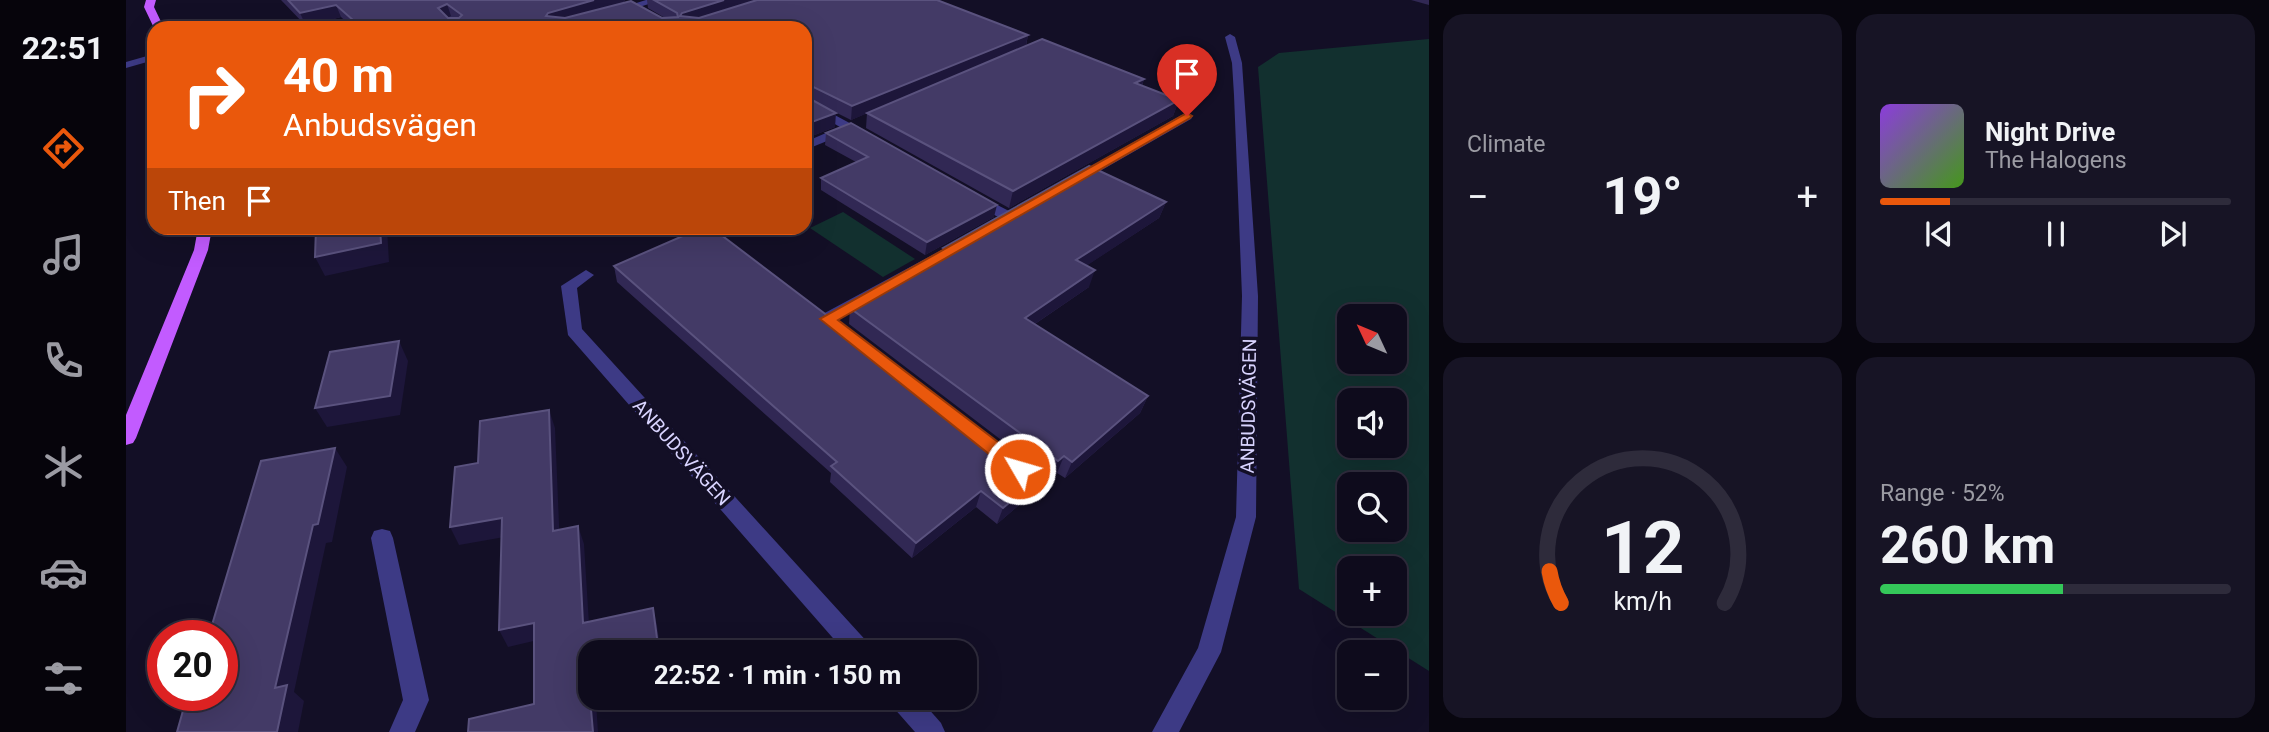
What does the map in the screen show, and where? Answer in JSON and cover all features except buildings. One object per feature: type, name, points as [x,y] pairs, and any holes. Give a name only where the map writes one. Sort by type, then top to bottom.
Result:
[{"type":"main road","points":[[151,0],[149,7],[156,21]]},
{"type":"main road","points":[[126,438],[201,250],[204,235]]},
{"type":"street","points":[[622,0],[638,9]]},
{"type":"street","points":[[607,14],[638,9],[657,0]]},
{"type":"street","name":"ANBUDSVÄGEN","points":[[1165,732],[1209,652],[1246,517],[1250,296],[1237,63],[1230,37]]},
{"type":"street","points":[[126,65],[147,59]]},
{"type":"street","points":[[812,105],[856,125],[884,147]]},
{"type":"street","points":[[1057,190],[1187,116]]},
{"type":"street","points":[[812,143],[856,125]]},
{"type":"street","points":[[964,191],[1003,220],[1033,203]]},
{"type":"street","points":[[860,344],[822,315],[961,244]]},
{"type":"street","name":"ANBUDSVÄGEN","points":[[586,275],[569,286],[574,331],[850,640]]},
{"type":"street","points":[[1010,460],[1042,485]]},
{"type":"street","points":[[382,538],[416,700],[402,732]]},
{"type":"street","points":[[913,710],[932,732]]},
{"type":"green space","points":[[1429,39],[1429,671],[1407,657],[1407,640],[1380,640],[1358,626],[1407,626],[1407,556],[1337,556],[1337,613],[1299,589],[1258,67],[1279,53]]},
{"type":"green space","points":[[843,212],[915,259],[883,277],[812,227]]},
{"type":"route","points":[[1020,469],[827,319],[1187,116]]}]
